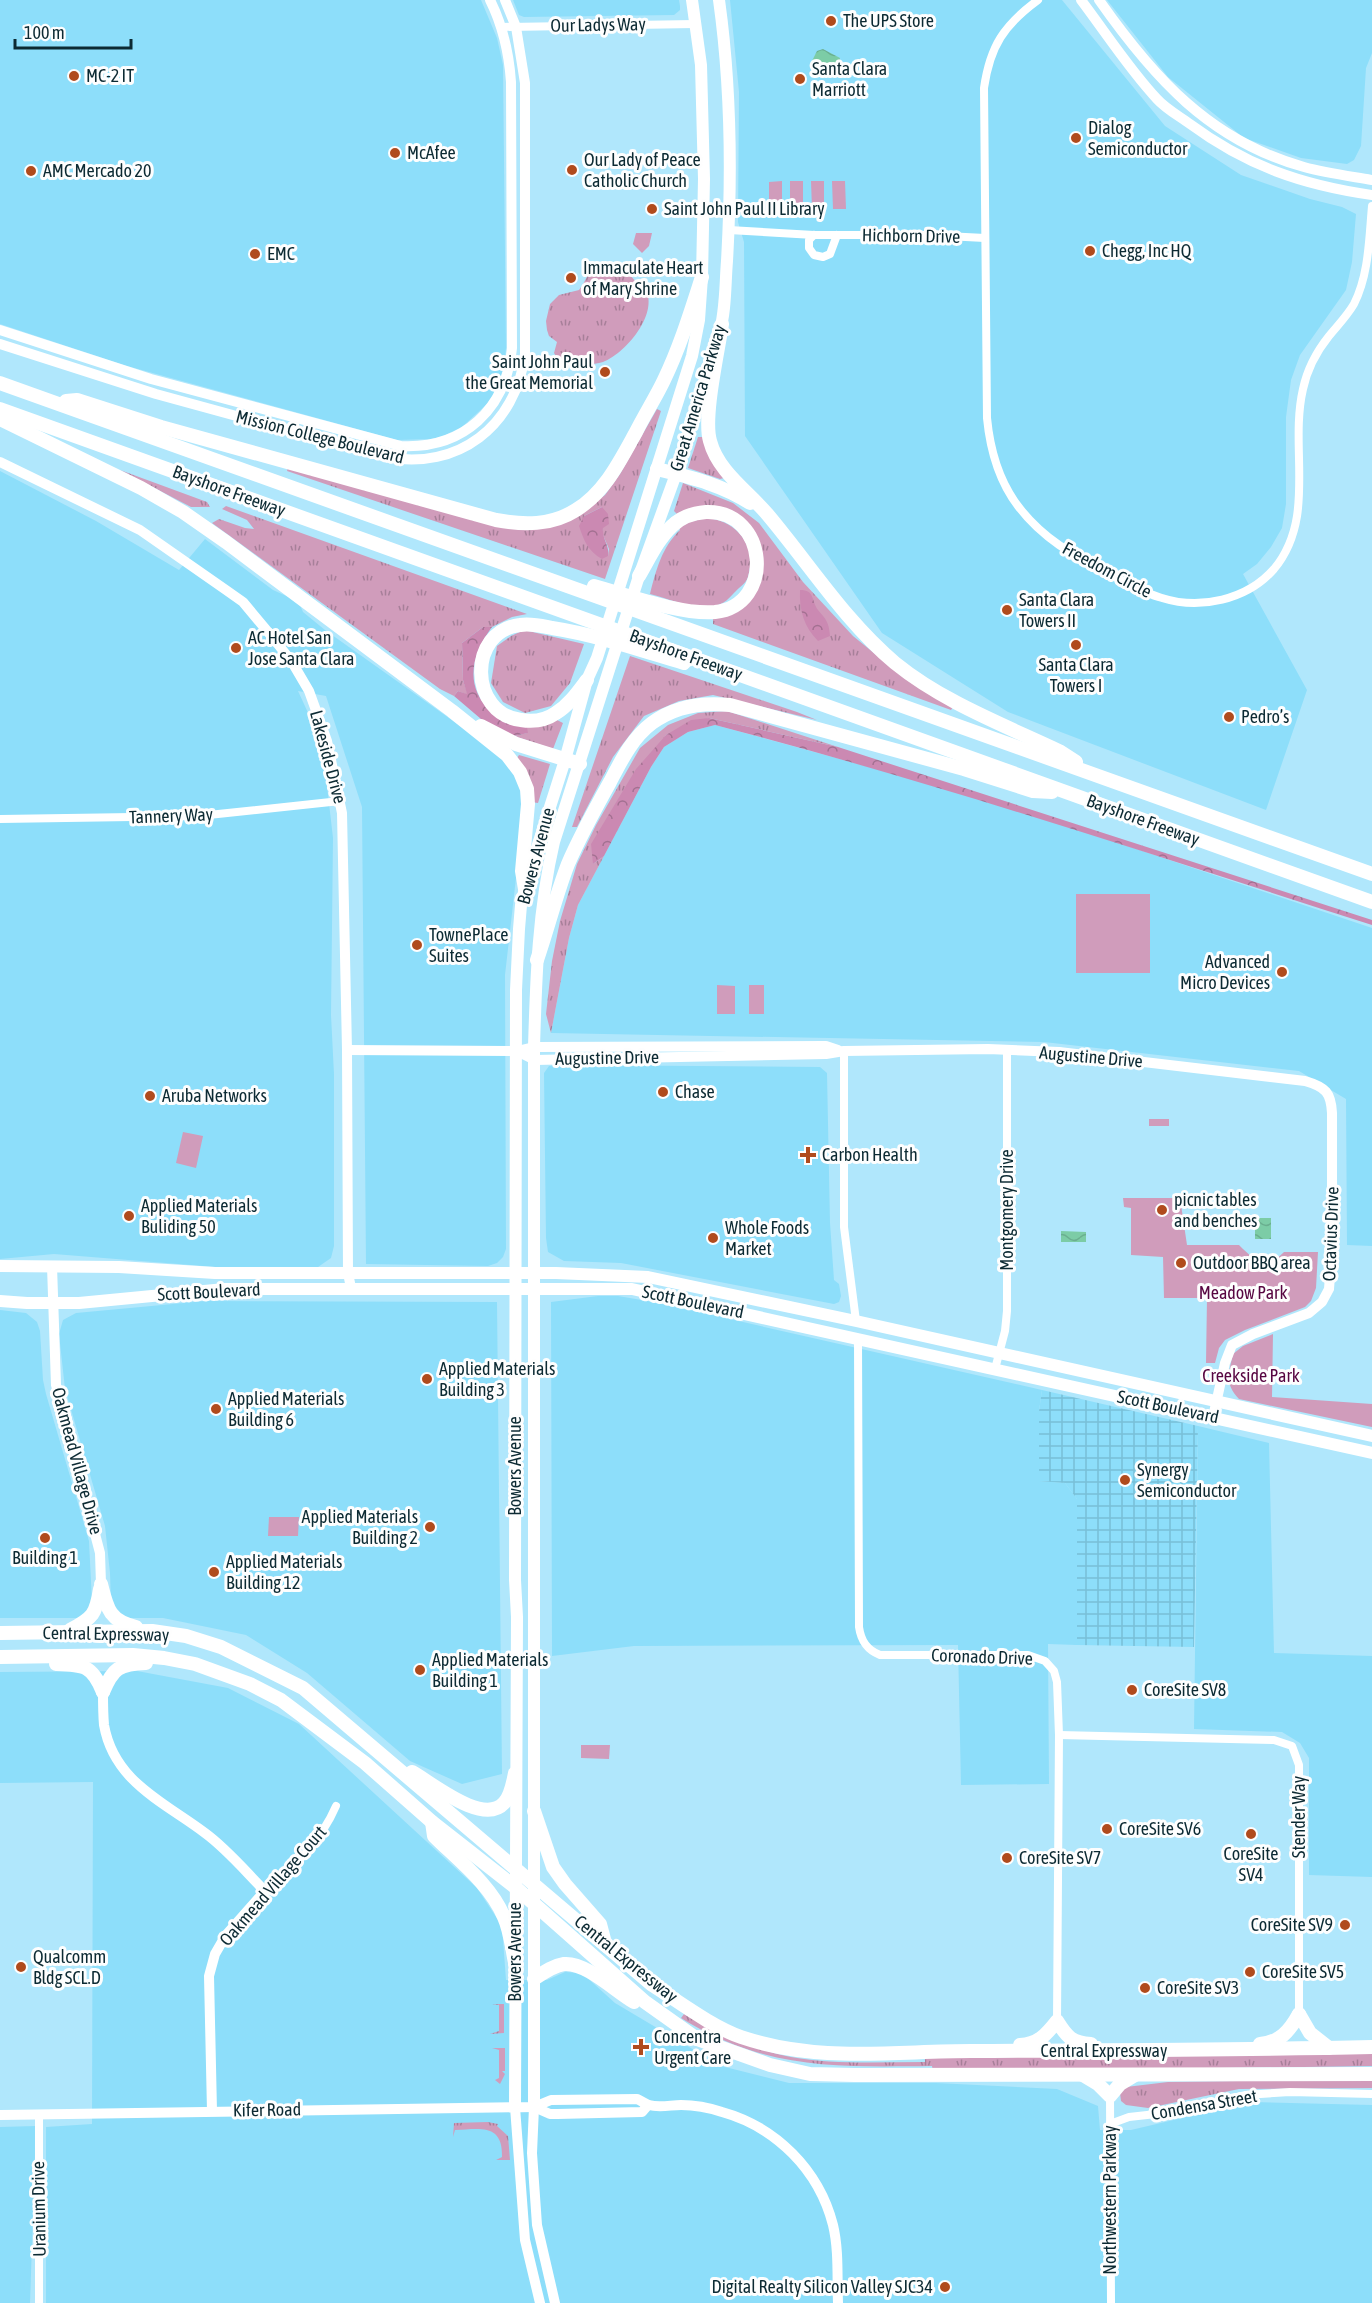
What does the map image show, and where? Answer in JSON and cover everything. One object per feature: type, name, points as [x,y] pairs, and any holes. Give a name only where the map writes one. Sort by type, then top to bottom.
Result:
[{"type":"highway","points":[[58,403],[77,400],[161,427],[496,520],[520,524],[545,522],[575,511],[593,497],[612,476],[664,380],[684,333],[702,277]]},
{"type":"highway","points":[[722,324],[708,418],[709,439],[717,458],[725,469],[767,514],[859,629],[896,664],[936,691],[1059,751],[1090,772]]},
{"type":"highway","name":"Bayshore Freeway","points":[[0,382],[1372,874]]},
{"type":"highway","name":"Bayshore Freeway","points":[[0,409],[1371,902]]},
{"type":"highway","points":[[0,419],[141,488],[183,512],[452,711],[507,755],[520,772],[526,789],[528,804],[522,871],[525,889]]},
{"type":"highway","points":[[657,469],[684,475],[725,489],[767,514]]},
{"type":"highway","points":[[503,561],[674,607],[714,612],[737,603],[749,591],[756,571],[757,551],[750,535],[736,521],[719,513],[702,512],[683,518],[673,525],[639,576]]},
{"type":"highway","points":[[587,680],[555,714],[535,721],[526,721],[506,716],[494,708],[482,688],[481,670],[487,646],[500,633],[519,625],[534,625],[589,635],[824,705]]},
{"type":"highway","points":[[537,960],[568,865],[621,762],[632,744],[650,724],[686,707],[715,703],[730,705],[964,769],[1033,791],[1071,794]]},
{"type":"highway","points":[[452,711],[516,744],[580,764]]},
{"type":"highway","points":[[101,1584],[108,1607],[116,1620],[129,1626],[152,1631]]},
{"type":"highway","points":[[66,1632],[86,1622],[95,1614],[101,1584]]},
{"type":"highway","name":"Central Expressway","points":[[0,1633],[152,1631],[186,1636],[221,1647],[303,1689],[389,1759],[651,1984],[740,2036],[776,2046],[820,2053],[1372,2047]]},
{"type":"highway","name":"Central Expressway","points":[[0,1657],[134,1655],[195,1664],[249,1684],[281,1700],[386,1781],[432,1822],[515,1887],[645,2002],[697,2039],[770,2065],[810,2074],[1372,2074]]},
{"type":"highway","points":[[103,1692],[117,1668],[142,1663],[164,1662],[249,1684]]},
{"type":"highway","points":[[0,1664],[81,1665],[94,1674],[103,1692]]},
{"type":"highway","points":[[389,1759],[461,1802],[480,1810],[494,1809],[503,1804],[509,1795],[515,1773]]},
{"type":"highway","points":[[534,1811],[554,1867],[565,1884],[600,1924],[605,1943]]},
{"type":"highway","points":[[432,1822],[434,1836],[484,1885],[498,1903],[506,1919],[516,1967]]},
{"type":"highway","points":[[534,1978],[550,1968],[563,1964],[582,1967],[633,2002],[663,2015]]},
{"type":"highway","points":[[969,2051],[978,2048],[1030,2045],[1045,2037],[1058,2021],[1067,2037],[1078,2043],[1188,2050],[1269,2043],[1284,2036],[1299,2014],[1310,2033],[1329,2048]]},
{"type":"highway","points":[[1081,2074],[1098,2084],[1110,2096],[1120,2084],[1138,2074]]},
{"type":"main road","name":"Great America Parkway","points":[[625,571],[693,356],[699,320],[704,179],[701,65],[692,0]]},
{"type":"main road","name":"Great America Parkway","points":[[639,576],[676,474],[722,324],[729,230],[727,65],[719,0]]},
{"type":"main road","name":"Bowers Avenue","points":[[515,2107],[517,958],[525,889],[587,680],[597,658],[625,571]]},
{"type":"main road","name":"Bowers Avenue","points":[[534,2107],[534,1053],[537,960],[545,883],[554,842],[639,576]]},
{"type":"main road","name":"Scott Boulevard","points":[[0,1266],[216,1273],[534,1273],[648,1276],[1372,1436]]},
{"type":"main road","name":"Scott Boulevard","points":[[0,1301],[52,1304],[225,1289],[616,1288],[656,1293],[1372,1452]]},
{"type":"main road","points":[[856,1321],[858,1339]]},
{"type":"street","name":"Mission College Boulevard","points":[[0,330],[151,379],[390,443],[421,446],[444,441],[460,434],[483,416],[499,397],[507,378],[511,355],[510,65],[501,27],[490,0]]},
{"type":"street","name":"Mission College Boulevard","points":[[0,344],[156,394],[386,457],[408,460],[424,459],[442,456],[465,447],[489,430],[503,414],[519,382],[524,361],[525,84],[516,27],[506,0]]},
{"type":"street","name":"Freedom Circle","points":[[1038,0],[1024,10],[1001,35],[989,61],[984,88],[987,423],[991,451],[1018,507],[1042,532],[1080,559],[1156,597],[1194,604],[1239,595],[1259,583],[1283,556],[1295,532],[1299,514],[1299,431],[1303,386],[1316,356],[1329,336],[1342,323],[1362,283],[1372,206]]},
{"type":"street","points":[[1081,0],[1158,101],[1210,139],[1275,172],[1334,190],[1372,195]]},
{"type":"street","points":[[1099,0],[1151,69],[1176,95],[1221,129],[1248,145],[1294,164],[1372,180]]},
{"type":"street","name":"Our Ladys Way","points":[[501,27],[696,24]]},
{"type":"street","name":"Hichborn Drive","points":[[729,230],[814,235],[926,235],[985,238]]},
{"type":"street","name":"Hichborn Drive","points":[[814,235],[809,240],[809,248],[814,255],[823,257],[830,254],[837,235]]},
{"type":"street","name":"Lakeside Drive","points":[[0,462],[140,530],[243,602],[292,662],[309,691],[327,741],[340,801],[347,1050],[348,1273],[351,1288]]},
{"type":"street","name":"Tannery Way","points":[[0,819],[199,816],[340,801]]},
{"type":"street","name":"Augustine Drive","points":[[347,1050],[826,1054],[844,1051],[1007,1050],[1101,1056],[1305,1081],[1320,1086],[1331,1097]]},
{"type":"street","name":"Montgomery Drive","points":[[995,1369],[1007,1311],[1007,1050]]},
{"type":"street","points":[[844,1051],[844,1227],[856,1321]]},
{"type":"street","name":"Octavius Drive","points":[[1213,1417],[1228,1351],[1232,1345],[1253,1334],[1309,1313],[1322,1302],[1329,1289],[1332,1225],[1331,1097]]},
{"type":"street","name":"Oakmead Village Drive","points":[[52,1266],[56,1385],[100,1553],[101,1584]]},
{"type":"street","name":"Coronado Drive","points":[[858,1339],[859,1627],[862,1641],[872,1652],[880,1655],[972,1653],[1029,1655],[1040,1658],[1050,1665],[1056,1675],[1059,1735],[1058,2021]]},
{"type":"street","points":[[103,1692],[104,1725],[118,1760],[130,1779],[147,1794],[212,1838],[265,1891]]},
{"type":"street","name":"Stender Way","points":[[1059,1735],[1274,1740],[1292,1746],[1299,1765],[1299,2014]]},
{"type":"street","name":"Oakmead Village Court","points":[[212,2110],[209,1976],[215,1954],[226,1935],[265,1891],[298,1864],[327,1828],[336,1806]]},
{"type":"street","name":"Condensa Street","points":[[1110,2124],[1130,2117],[1183,2111],[1245,2095],[1290,2092],[1372,2094]]},
{"type":"street","name":"Northwestern Parkway","points":[[1110,2096],[1111,2303]]},
{"type":"street","name":"Kifer Road","points":[[0,2115],[515,2107],[534,2107],[550,2114],[557,2114],[642,2112],[648,2105],[687,2105],[721,2112],[752,2123],[783,2143],[816,2182],[833,2225],[837,2255],[838,2303]]},
{"type":"street","name":"Bowers Avenue","points":[[515,2107],[525,2240],[540,2303]]},
{"type":"street","name":"Bowers Avenue","points":[[534,2107],[532,2153],[537,2225],[555,2303]]},
{"type":"street","name":"Uranium Drive","points":[[39,2114],[39,2303]]},
{"type":"shaded area","name":"EMC","points":[[0,0],[481,0],[497,38],[503,65],[506,348],[504,368],[495,392],[487,404],[462,427],[441,437],[397,440],[127,366],[0,324]]},
{"type":"shaded area","points":[[513,0],[679,0],[680,10],[674,15],[524,17],[519,15]]},
{"type":"shaded area","points":[[730,0],[1062,0],[1165,126],[1241,175],[1310,199],[1342,207],[1356,214],[1352,262],[1346,290],[1300,355],[1291,380],[1286,417],[1286,504],[1282,528],[1271,547],[1257,564],[1243,574],[1307,690],[1266,810],[1008,712],[882,633],[745,436],[744,242],[738,222],[739,92]]},
{"type":"shaded area","points":[[1107,0],[1372,0],[1372,53],[1366,68],[1361,146],[1354,160],[1347,164],[1301,158],[1244,138],[1168,77]]},
{"type":"shaded area","points":[[0,471],[96,521],[179,570],[205,539],[273,590],[293,599],[300,605],[303,612],[325,630],[501,755],[513,768],[523,795],[521,834],[505,975],[506,1249],[503,1257],[497,1263],[488,1266],[366,1264],[362,807],[326,696],[298,691],[310,717],[324,760],[333,838],[331,1015],[334,1074],[334,1246],[331,1258],[318,1267],[228,1268],[54,1254],[0,1259]]},
{"type":"shaded area","points":[[715,725],[884,771],[1062,824],[1372,928],[1372,1246],[1347,1245],[1346,1099],[1299,1071],[1044,1042],[551,1033],[569,938],[578,905],[651,767],[664,747],[688,732]]},
{"type":"shaded area","points":[[549,1066],[820,1067],[827,1073],[830,1223],[834,1280],[839,1284],[841,1296],[839,1302],[834,1304],[621,1263],[564,1261],[548,1252],[544,1073]]},
{"type":"shaded area","points":[[618,1296],[659,1303],[1042,1390],[1039,1411],[1039,1481],[1065,1483],[1077,1499],[1077,1645],[1048,1644],[1049,1784],[961,1785],[958,1645],[634,1646],[552,1656],[551,1302]]},
{"type":"shaded area","points":[[205,1301],[497,1302],[502,1774],[462,1784],[410,1761],[307,1673],[246,1635],[163,1618],[122,1618],[111,1603],[105,1526],[65,1389],[59,1334],[63,1320],[76,1313]]},
{"type":"shaded area","points":[[0,1310],[26,1313],[37,1322],[40,1331],[46,1394],[89,1541],[92,1602],[91,1607],[80,1618],[0,1618]]},
{"type":"shaded area","points":[[1042,1390],[1198,1426],[1194,1647],[1077,1645],[1077,1499],[1065,1483],[1039,1481],[1039,1411]]},
{"type":"shaded area","points":[[1198,1426],[1269,1443],[1274,1653],[1372,1656],[1372,1877],[1309,1875],[1309,1758],[1300,1743],[1282,1732],[1194,1729]]},
{"type":"shaded area","points":[[137,1671],[228,1688],[299,1724],[477,1888],[502,1926],[506,1980],[547,1980],[565,1972],[582,1973],[615,2003],[721,2066],[789,2083],[936,2083],[1057,2089],[1098,2106],[1100,2130],[1131,2130],[1250,2102],[1372,2105],[1372,2303],[46,2303],[46,2127],[92,2124],[93,1782],[0,1783],[0,1672]]},
{"type":"shaded area","points":[[36,2126],[30,2303],[0,2303],[0,2127]]},
{"type":"green space","points":[[782,181],[782,209],[769,209],[769,182]]},
{"type":"green space","points":[[790,181],[803,181],[803,209],[790,209]]},
{"type":"green space","points":[[811,181],[824,181],[824,209],[812,209]]},
{"type":"green space","points":[[832,181],[845,181],[846,209],[833,209]]},
{"type":"green space","points":[[636,233],[652,233],[649,246],[642,253],[633,244]]},
{"type":"green space","points":[[608,265],[625,269],[636,282],[641,283],[647,293],[649,304],[640,328],[622,349],[603,362],[582,364],[560,359],[554,353],[557,342],[549,336],[547,330],[546,321],[550,304],[559,295],[579,290],[592,270]]},
{"type":"green space","points":[[657,409],[661,411],[605,579],[287,471],[288,467],[501,527],[589,507],[605,495],[620,474]],"holes":[[[602,507],[603,535],[609,549],[608,556],[584,516]]]},
{"type":"green space","points":[[698,437],[704,437],[724,478],[720,479],[688,468]]},
{"type":"green space","points":[[120,470],[207,502],[210,507],[191,507]]},
{"type":"green space","points":[[683,483],[733,503],[759,523],[803,582],[853,636],[901,675],[953,707],[951,710],[713,624],[713,616],[758,587],[762,553],[751,528],[733,511],[678,515],[674,511]]},
{"type":"green space","points":[[226,506],[527,614],[512,617],[492,627],[483,627],[462,643],[463,680],[468,695],[458,691],[454,696],[440,689],[212,523],[219,519],[254,529],[247,520],[222,509]]},
{"type":"green space","points":[[602,507],[608,514],[609,524],[603,528],[608,556],[602,559],[587,545],[579,526],[584,516]]},
{"type":"green space","points":[[706,518],[732,527],[744,540],[750,557],[746,581],[721,604],[714,606],[698,607],[650,594],[660,559],[680,530],[679,528],[689,522]]},
{"type":"green space","points":[[800,590],[805,590],[810,594],[827,621],[830,636],[818,641],[809,630],[800,604]]},
{"type":"green space","points":[[483,627],[492,627],[476,658],[474,679],[476,690],[498,718],[507,723],[527,727],[528,733],[514,736],[481,719],[454,696],[458,691],[467,694],[463,680],[462,643]]},
{"type":"green space","points":[[524,630],[584,644],[570,683],[551,706],[525,713],[503,702],[491,683],[497,646]]},
{"type":"green space","points":[[630,656],[817,720],[713,695],[679,701],[644,716],[613,757],[577,827],[572,827]]},
{"type":"green space","points":[[727,711],[838,747],[709,718],[666,735],[593,864],[604,856],[578,905],[569,938],[551,1033],[546,1014],[552,961],[560,921],[577,864],[596,825],[640,748],[668,725],[698,713]]},
{"type":"green space","points":[[709,718],[838,747],[1372,920],[1372,925],[963,795],[715,725],[688,732],[664,747],[604,856],[593,864],[591,844],[636,769],[666,735],[691,720]]},
{"type":"green space","points":[[557,720],[563,723],[553,749],[514,736],[527,733],[527,727]]},
{"type":"green space","points":[[519,755],[550,764],[538,803],[531,802],[517,758]]},
{"type":"green space","points":[[1076,894],[1150,894],[1150,973],[1076,973]]},
{"type":"green space","points":[[717,985],[735,986],[735,1014],[717,1014]]},
{"type":"green space","points":[[749,985],[764,985],[764,1014],[749,1014]]},
{"type":"green space","points":[[1149,1119],[1169,1119],[1169,1126],[1149,1126]]},
{"type":"green space","points":[[183,1132],[203,1136],[196,1168],[176,1163]]},
{"type":"green space","name":"Meadow Park","points":[[1123,1198],[1180,1198],[1187,1245],[1239,1245],[1255,1259],[1266,1262],[1278,1258],[1284,1252],[1318,1252],[1316,1288],[1311,1301],[1305,1307],[1225,1340],[1219,1348],[1215,1363],[1206,1363],[1207,1298],[1164,1298],[1163,1257],[1131,1255],[1131,1208],[1124,1207]]},
{"type":"green space","name":"Creekside Park","points":[[1273,1334],[1272,1397],[1372,1404],[1372,1427],[1239,1399],[1229,1383],[1233,1354],[1243,1346]]},
{"type":"green space","points":[[269,1517],[299,1517],[298,1536],[268,1536]]},
{"type":"green space","points":[[581,1745],[610,1745],[609,1759],[581,1758]]},
{"type":"green space","points":[[492,2004],[504,2004],[504,2033],[490,2034],[499,2031],[499,2005]]},
{"type":"green space","points":[[684,2014],[722,2034],[764,2050],[791,2057],[824,2061],[925,2062],[925,2058],[1372,2053],[1372,2066],[933,2072],[932,2066],[833,2065],[802,2062],[742,2048],[681,2018]]},
{"type":"green space","points":[[492,2048],[505,2048],[505,2071],[502,2071],[505,2074],[500,2084],[495,2080],[499,2078],[499,2050]]},
{"type":"green space","points":[[1372,2079],[1372,2088],[1239,2089],[1148,2108],[1126,2105],[1121,2101],[1120,2093],[1126,2087],[1168,2082]]},
{"type":"green space","points":[[454,2123],[498,2124],[497,2126],[508,2136],[510,2160],[496,2160],[502,2157],[499,2138],[488,2130],[455,2130],[453,2137]]},
{"type":"water","points":[[823,49],[840,58],[838,72],[811,63],[817,51]]},
{"type":"water","points":[[1255,1218],[1271,1218],[1271,1239],[1255,1239]]},
{"type":"water","points":[[1061,1231],[1086,1232],[1086,1242],[1061,1242]]},
{"type":"place","name":"The UPS Store","points":[[831,21]]},
{"type":"place","name":"MC-2 IT","points":[[74,76]]},
{"type":"place","name":"Santa Clara Marriott","points":[[800,79]]},
{"type":"place","name":"Dialog Semiconductor","points":[[1076,138]]},
{"type":"place","name":"McAfee","points":[[395,153]]},
{"type":"place","name":"Our Lady of Peace Catholic Church","points":[[572,170]]},
{"type":"place","name":"AMC Mercado 20","points":[[31,171]]},
{"type":"place","name":"Saint John Paul II Library","points":[[652,209]]},
{"type":"place","name":"Chegg, Inc HQ","points":[[1090,251]]},
{"type":"place","name":"EMC","points":[[255,254]]},
{"type":"place","name":"Immaculate Heart of Mary Shrine","points":[[571,278]]},
{"type":"place","name":"Saint John Paul the Great Memorial","points":[[605,372]]},
{"type":"place","name":"Santa Clara Towers II","points":[[1007,610]]},
{"type":"place","name":"Santa Clara Towers I","points":[[1076,645]]},
{"type":"place","name":"AC Hotel San Jose Santa Clara","points":[[236,648]]},
{"type":"place","name":"Pedro’s","points":[[1229,717]]},
{"type":"place","name":"TownePlace Suites","points":[[417,945]]},
{"type":"place","name":"Advanced Micro Devices","points":[[1282,972]]},
{"type":"place","name":"Chase","points":[[663,1092]]},
{"type":"place","name":"Aruba Networks","points":[[150,1096]]},
{"type":"place","name":"Carbon Health","points":[[808,1155]]},
{"type":"place","name":"picnic tables and benches","points":[[1162,1210]]},
{"type":"place","name":"Applied Materials Buliding 50","points":[[129,1216]]},
{"type":"place","name":"Whole Foods Market","points":[[713,1238]]},
{"type":"place","name":"Outdoor BBQ area","points":[[1181,1263]]},
{"type":"place","name":"Applied Materials Building 3","points":[[427,1379]]},
{"type":"place","name":"Applied Materials Building 6","points":[[216,1409]]},
{"type":"place","name":"Synergy Semiconductor","points":[[1125,1480]]},
{"type":"place","name":"Applied Materials Building 2","points":[[430,1527]]},
{"type":"place","name":"Building 1","points":[[45,1538]]},
{"type":"place","name":"Applied Materials Building 12","points":[[214,1572]]},
{"type":"place","name":"Applied Materials Building 1","points":[[420,1670]]},
{"type":"place","name":"CoreSite SV8","points":[[1132,1690]]},
{"type":"place","name":"CoreSite SV6","points":[[1107,1829]]},
{"type":"place","name":"CoreSite SV4","points":[[1251,1834]]},
{"type":"place","name":"CoreSite SV7","points":[[1007,1858]]},
{"type":"place","name":"CoreSite SV9","points":[[1345,1925]]},
{"type":"place","name":"Qualcomm Bldg SCL.D","points":[[21,1967]]},
{"type":"place","name":"CoreSite SV5","points":[[1250,1972]]},
{"type":"place","name":"CoreSite SV3","points":[[1145,1988]]},
{"type":"place","name":"Concentra Urgent Care","points":[[641,2047]]},
{"type":"place","name":"Digital Realty Silicon Valley SJC34","points":[[945,2287]]}]
